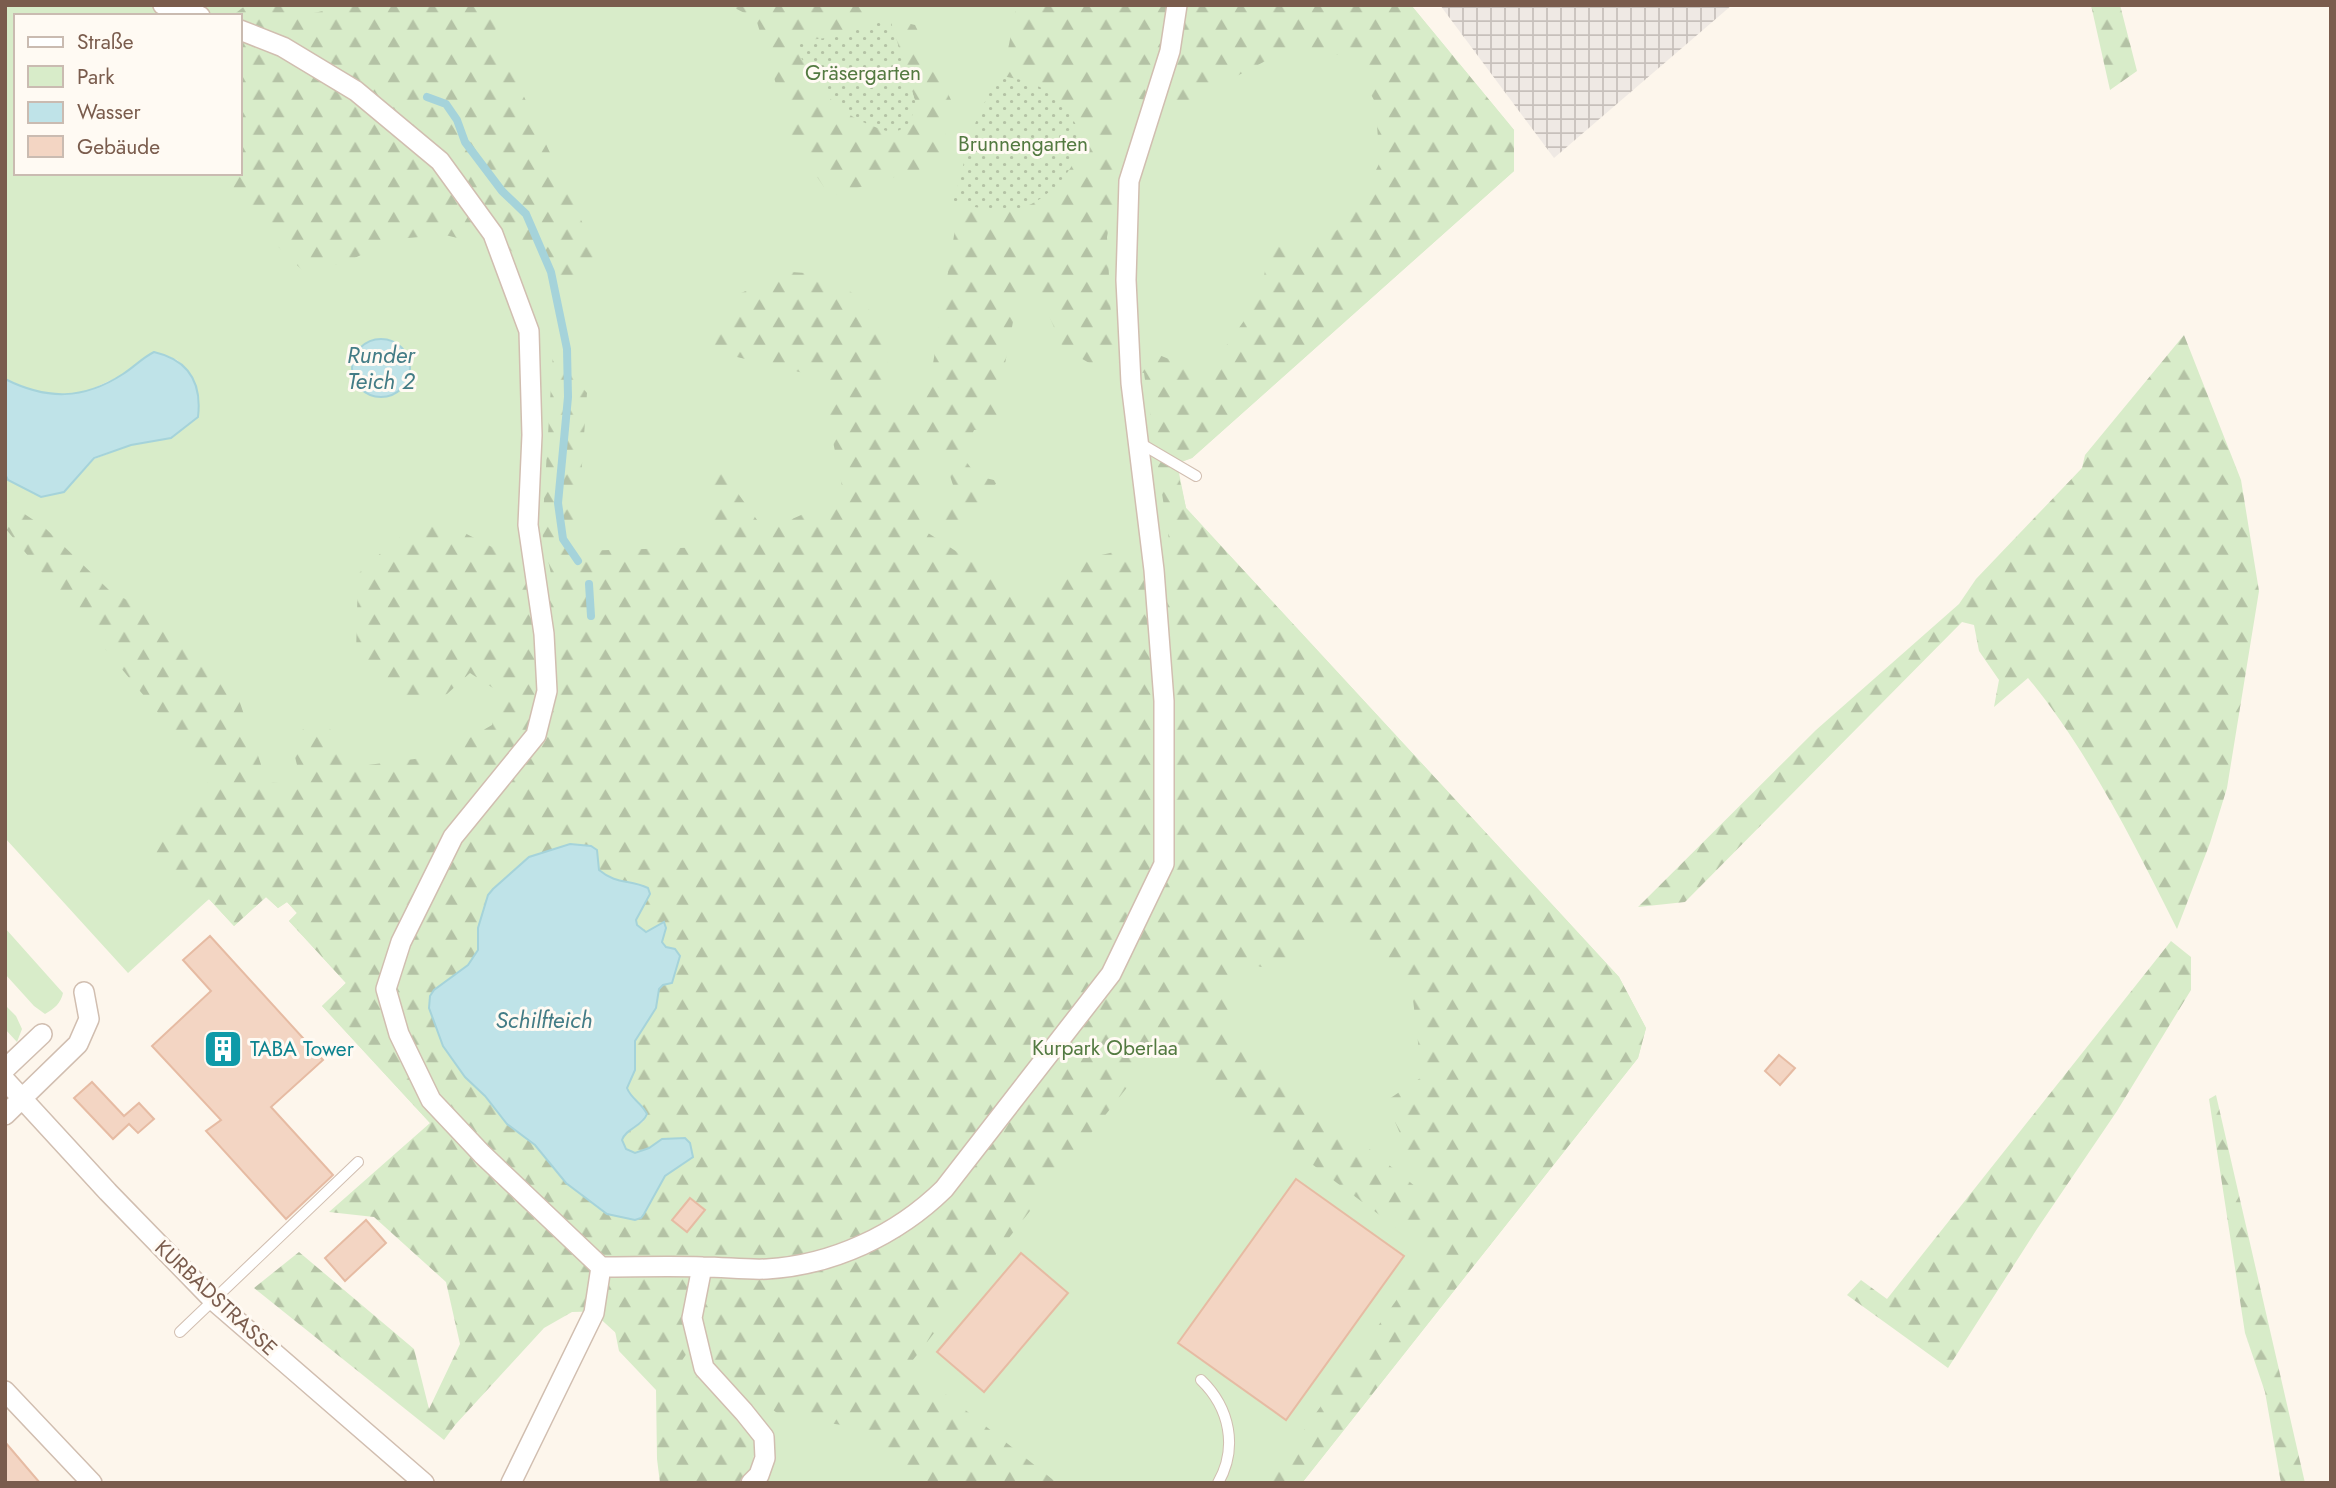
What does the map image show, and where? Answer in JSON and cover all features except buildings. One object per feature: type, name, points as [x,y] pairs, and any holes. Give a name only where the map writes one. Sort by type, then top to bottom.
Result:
[{"type":"street","points":[[163,5],[193,14]]},
{"type":"street","points":[[242,31],[284,47],[356,91],[440,161],[494,234],[529,331],[532,435],[528,525],[544,634],[547,691],[536,735],[453,837],[401,942],[386,989],[399,1034],[431,1100],[482,1154],[601,1267],[768,1269],[817,1260],[854,1249],[888,1233],[924,1209],[961,1169],[1111,974],[1164,864],[1164,701],[1154,570],[1131,383],[1126,280],[1129,181],[1170,51],[1177,5]]},
{"type":"street","points":[[5,1115],[78,1044],[89,1019],[83,992]]},
{"type":"street","points":[[5,1069],[42,1034]]},
{"type":"street","name":"KURBADSTRASSE","points":[[5,1080],[108,1192],[213,1300],[424,1483]]},
{"type":"street","points":[[511,1483],[594,1312],[601,1267]]},
{"type":"street","points":[[702,1267],[692,1318],[704,1368],[764,1437],[765,1458],[759,1475],[751,1483]]},
{"type":"street","points":[[5,1391],[92,1483]]},
{"type":"lane","points":[[1137,442],[1196,475]]},
{"type":"lane","points":[[180,1332],[358,1162]]},
{"type":"lane","points":[[1201,1380],[1211,1390],[1228,1423],[1230,1450],[1218,1483]]},
{"type":"shaded area","points":[[1440,5],[1732,5],[1554,158]]},
{"type":"green space","name":"Kurpark Oberlaa","points":[[5,5],[1411,5],[1514,130],[1514,171],[1192,458],[1177,463],[1186,508],[1619,977],[1646,1028],[1638,1058],[1302,1483],[760,1483],[770,1459],[748,1454],[594,1313],[430,1123],[322,1006],[346,983],[289,921],[297,913],[287,902],[278,908],[266,897],[234,926],[209,899],[128,973],[5,838],[5,474],[8,480],[64,492],[94,459],[131,445],[171,438],[184,366],[165,355],[81,394],[58,395],[35,391],[5,379]],"holes":[[[376,339],[390,342],[401,349],[408,360],[410,374],[352,367],[359,349]],[[478,928],[644,1121],[566,1183],[443,1046],[429,1008],[439,985],[478,950]]]},
{"type":"green space","points":[[246,5],[294,5],[295,17],[351,5],[499,5],[495,34],[601,263],[566,298],[523,254],[445,235],[395,239],[344,263],[302,270],[209,179],[211,175],[242,175],[242,14],[235,14]]},
{"type":"green space","points":[[729,5],[858,5],[871,27],[793,43],[815,80],[838,107],[916,104],[890,19],[915,25],[952,102],[939,164],[830,196],[794,143],[756,19]]},
{"type":"green space","points":[[1017,5],[1411,5],[1514,130],[1514,171],[1192,458],[1176,464],[1186,508],[1619,977],[1646,1028],[1638,1058],[1302,1483],[1266,1483],[1430,1253],[1158,1048],[909,1365],[1057,1483],[912,1483],[862,1428],[781,1416],[691,1347],[681,1362],[731,1410],[756,1444],[751,1471],[738,1483],[660,1483],[656,1390],[619,1351],[611,1311],[572,1312],[544,1328],[444,1440],[254,1288],[299,1252],[414,1349],[429,1409],[460,1344],[446,1282],[374,1217],[329,1212],[430,1123],[322,1006],[346,983],[289,921],[297,913],[287,902],[278,908],[266,897],[234,926],[209,899],[201,905],[142,844],[212,778],[5,528],[5,501],[44,527],[110,591],[171,623],[212,662],[238,697],[267,782],[302,785],[292,745],[301,731],[320,717],[360,766],[438,756],[492,725],[499,692],[470,673],[447,694],[416,703],[383,686],[356,655],[358,574],[396,539],[443,522],[498,550],[538,583],[555,592],[542,533],[553,353],[587,393],[576,551],[713,547],[711,456],[765,531],[844,496],[820,377],[712,351],[734,296],[791,272],[820,274],[861,298],[892,343],[877,407],[903,414],[930,382],[958,211],[1001,187],[1006,113],[1006,59]],"holes":[[[1292,47],[1351,57],[1375,102],[1380,162],[1352,218],[1318,245],[1270,237],[1261,297],[1206,374],[1112,336],[1107,237],[1119,174],[1109,114],[1126,97],[1182,105]],[[1040,295],[1063,348],[1098,368],[1144,373],[1176,587],[1149,585],[1127,549],[1063,564],[1051,595],[1032,601],[922,529],[924,444],[940,446],[953,485],[942,518],[956,536],[998,481],[977,476],[962,456],[974,430],[1004,429],[999,395],[1017,301]],[[570,844],[599,861],[599,870],[608,876],[621,882],[636,883],[646,903],[636,920],[637,925],[646,932],[657,924],[666,928],[662,942],[677,950],[678,966],[672,983],[663,985],[659,990],[635,1041],[635,1070],[627,1088],[632,1097],[641,1104],[644,1121],[624,1135],[622,1140],[626,1149],[635,1153],[662,1139],[685,1138],[693,1150],[693,1156],[665,1176],[644,1214],[635,1220],[617,1217],[596,1206],[566,1183],[535,1145],[507,1124],[485,1096],[465,1077],[443,1046],[429,1008],[434,990],[468,965],[478,950],[478,928],[488,895],[529,857]],[[1340,927],[1373,941],[1411,982],[1422,1077],[1386,1101],[1427,1196],[1226,1032],[1234,1015],[1227,994],[1254,964],[1261,967],[1276,964],[1310,939],[1302,930]]]},
{"type":"green space","points":[[2091,5],[2120,5],[2137,71],[2110,90]]},
{"type":"green space","name":"Gräsergarten","points":[[890,19],[916,104],[909,125],[894,133],[858,119],[832,101],[792,43],[832,37]]},
{"type":"green space","name":"Brunnengarten","points":[[997,75],[1033,83],[1048,93],[1073,119],[1079,142],[1071,166],[1054,188],[1033,203],[1005,211],[953,202],[974,126]]},
{"type":"green space","points":[[2184,335],[2241,480],[2259,591],[2227,788],[2210,843],[2177,929],[2109,799],[2050,706],[2028,678],[1994,707],[1999,680],[1979,651],[1974,625],[1962,622],[1685,902],[1638,907],[1816,730],[1959,604],[1976,579],[2082,468],[2085,455]]},
{"type":"green space","points":[[5,928],[63,993],[57,1005],[45,1014],[34,1006],[5,974]]},
{"type":"green space","points":[[2171,941],[2191,957],[2191,990],[2117,1111],[1948,1368],[1847,1295],[1861,1280],[1887,1299]]},
{"type":"green space","points":[[5,1005],[16,1016],[22,1029],[17,1042],[5,1029]]},
{"type":"green space","points":[[2216,1095],[2305,1483],[2281,1483],[2265,1392],[2245,1333],[2209,1099]]},
{"type":"water","name":"Runder Teich 2","points":[[381,339],[392,341],[405,352],[410,368],[408,379],[397,392],[381,397],[370,395],[357,384],[352,368],[354,357],[365,344]]},
{"type":"water","points":[[154,352],[176,361],[191,375],[198,394],[198,417],[171,438],[131,445],[94,458],[64,492],[41,497],[8,480],[5,474],[5,379],[50,394],[79,393],[108,383]]},
{"type":"water","name":"Schilfteich","points":[[570,844],[591,846],[597,850],[599,870],[605,875],[648,888],[650,894],[636,920],[637,925],[646,932],[664,922],[666,928],[662,942],[666,947],[675,949],[680,956],[672,983],[659,989],[656,1008],[635,1041],[635,1070],[627,1088],[647,1114],[622,1140],[626,1149],[635,1153],[662,1139],[685,1138],[690,1143],[693,1157],[665,1176],[644,1214],[635,1220],[607,1214],[566,1183],[535,1145],[507,1124],[485,1096],[465,1077],[443,1046],[429,1008],[430,996],[434,990],[468,965],[478,950],[478,928],[488,895],[493,889],[529,857]]},
{"type":"waterway","points":[[427,97],[446,104],[457,120],[465,142],[502,191],[526,214],[551,272],[567,349],[568,397],[558,503],[563,539],[578,561]]},
{"type":"waterway","points":[[589,584],[591,616]]},
{"type":"place","name":"TABA Tower","points":[[223,1049]]}]
